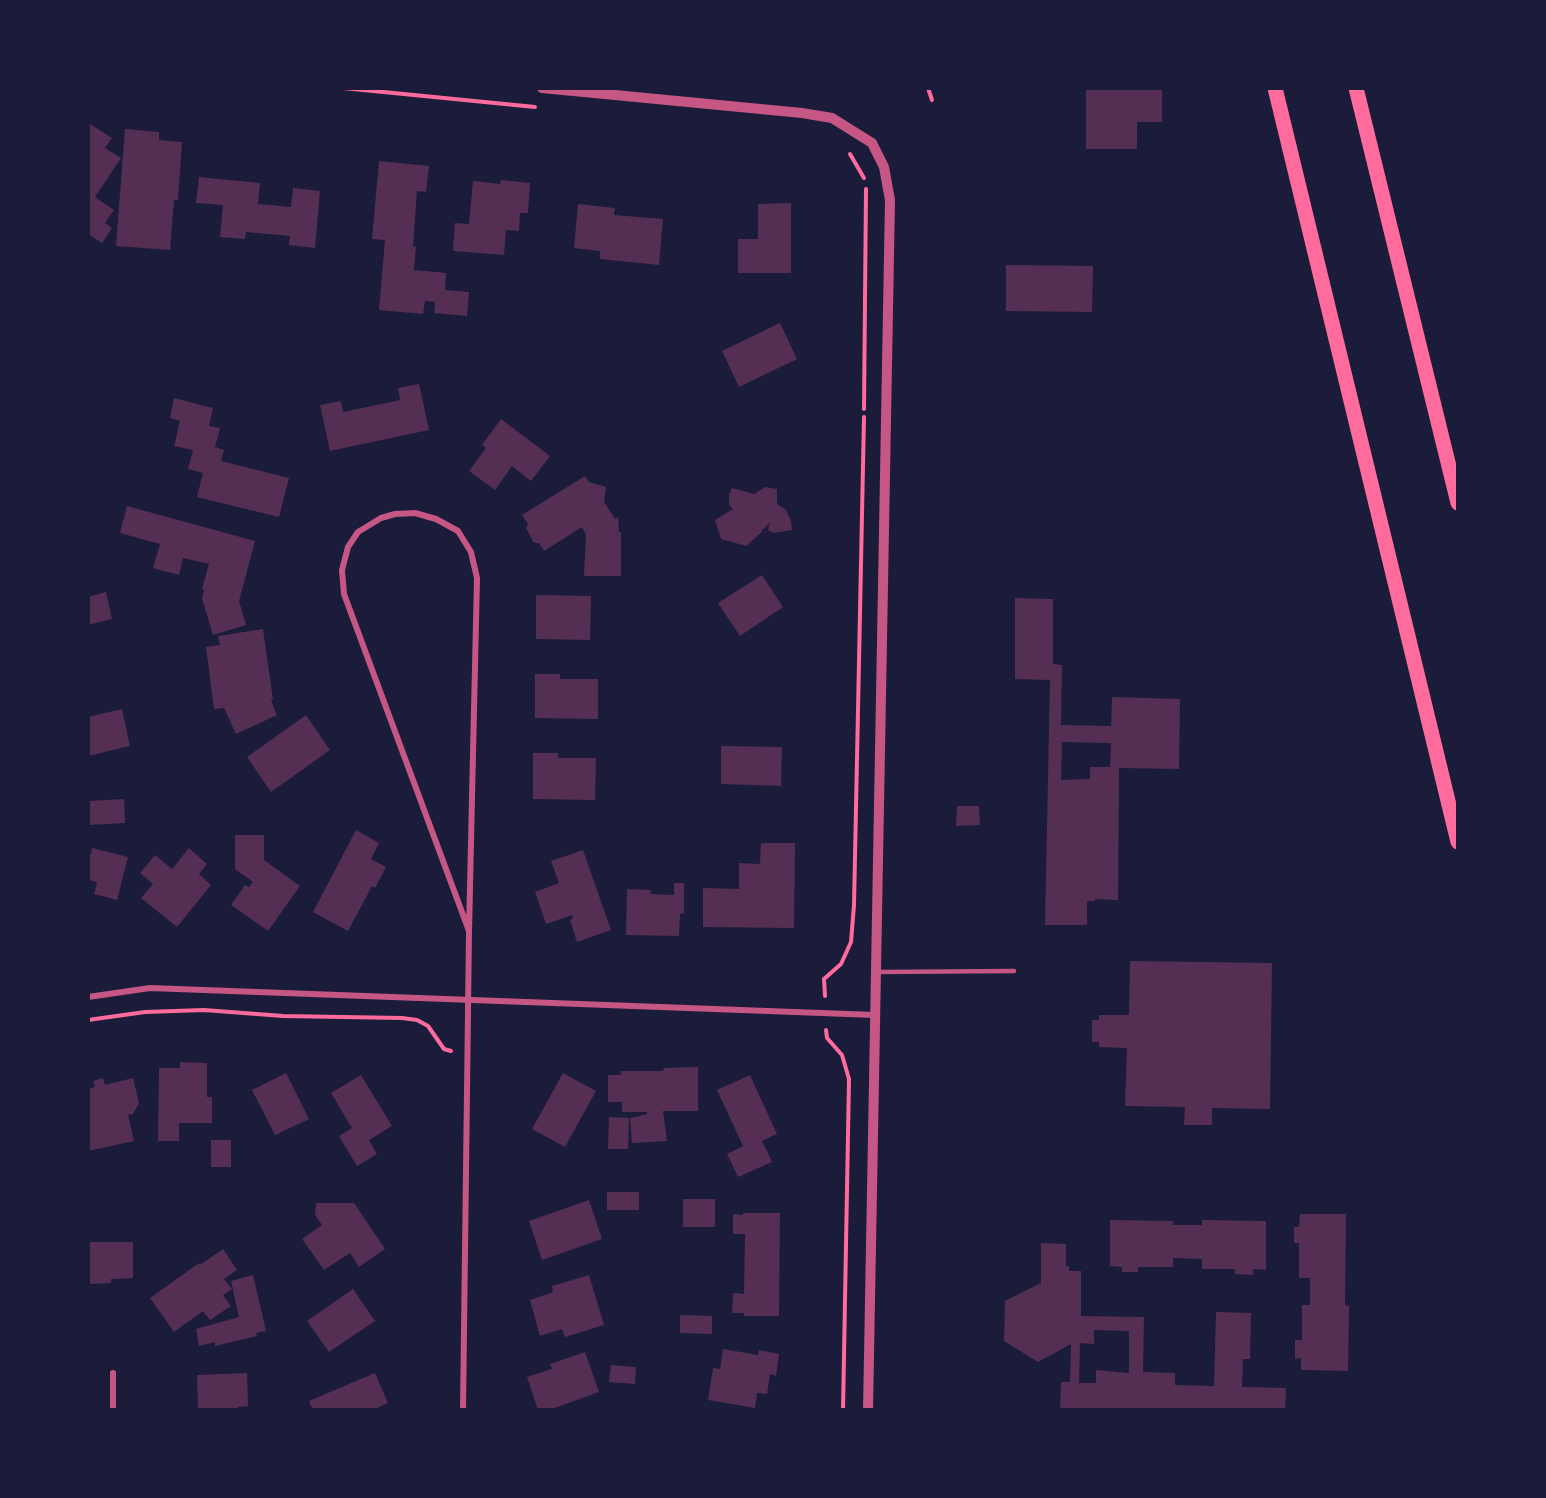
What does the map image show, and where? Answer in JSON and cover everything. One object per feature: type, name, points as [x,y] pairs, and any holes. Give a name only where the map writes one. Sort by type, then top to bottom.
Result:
[{"type":"main road","points":[[1275,88],[1458,842]]},
{"type":"main road","points":[[1356,88],[1458,502]]},
{"type":"street","points":[[542,88],[802,113],[832,118],[872,143],[884,166],[890,200],[868,1410]]},
{"type":"street","points":[[463,1410],[469,931],[477,578],[471,552],[458,531],[436,519],[415,513],[395,514],[376,520],[358,532],[348,547],[342,570],[344,594],[469,931]]},
{"type":"street","points":[[88,997],[150,988],[875,1015]]},
{"type":"street","points":[[113,1373],[113,1410]]},
{"type":"lane","points":[[876,972],[1014,971]]},
{"type":"path","points":[[343,88],[542,108]]},
{"type":"path","points":[[928,88],[932,100]]},
{"type":"path","points":[[843,1410],[849,1079],[842,1055],[827,1038],[824,979],[841,964],[851,942],[854,905],[866,187],[862,174],[848,151]]},
{"type":"path","points":[[88,1020],[146,1012],[204,1010],[283,1016],[402,1018],[417,1020],[428,1026],[444,1049],[467,1056]]},
{"type":"building","points":[[1086,88],[1162,88],[1162,122],[1137,122],[1137,149],[1086,149]]},
{"type":"building","points":[[90,124],[112,138],[105,148],[121,158],[95,197],[114,210],[105,223],[112,228],[102,243],[88,234],[88,126]]},
{"type":"building","points":[[125,129],[159,132],[159,140],[182,142],[178,200],[174,200],[170,250],[116,246]]},
{"type":"building","points":[[379,161],[429,166],[426,192],[417,191],[413,246],[416,247],[414,270],[446,273],[445,290],[469,292],[467,316],[434,313],[435,302],[425,301],[423,314],[379,310],[385,240],[372,239]]},
{"type":"building","points":[[199,177],[260,183],[258,204],[291,207],[293,188],[320,191],[315,248],[289,245],[290,236],[246,232],[245,239],[220,237],[223,205],[196,203]]},
{"type":"building","points":[[501,180],[530,183],[528,213],[520,213],[519,231],[506,230],[504,255],[453,251],[455,223],[469,224],[473,181],[500,184]]},
{"type":"building","points":[[791,203],[791,273],[738,273],[738,239],[758,239],[758,204]]},
{"type":"building","points":[[578,204],[615,208],[614,215],[663,219],[659,265],[600,259],[600,251],[574,248]]},
{"type":"building","points":[[1006,265],[1093,266],[1092,312],[1006,311]]},
{"type":"building","points":[[780,323],[797,359],[739,387],[722,351]]},
{"type":"building","points":[[419,384],[429,430],[330,451],[320,405],[341,401],[343,412],[400,400],[398,388]]},
{"type":"building","points":[[174,398],[213,408],[209,426],[220,428],[215,447],[224,450],[221,461],[289,478],[279,517],[197,497],[203,473],[188,469],[193,450],[174,446],[180,421],[170,418]]},
{"type":"building","points":[[501,419],[550,456],[531,481],[512,466],[495,490],[469,471],[486,448],[482,445]]},
{"type":"building","points":[[585,476],[589,482],[606,487],[604,502],[615,519],[618,517],[619,532],[621,532],[621,576],[584,576],[586,535],[582,527],[544,551],[539,543],[534,543],[526,528],[528,524],[522,515]]},
{"type":"building","points":[[765,487],[777,489],[777,504],[786,510],[792,530],[773,533],[768,530],[770,522],[746,546],[721,539],[715,520],[733,509],[729,505],[732,488],[754,494]]},
{"type":"building","points":[[127,506],[255,541],[239,601],[246,625],[213,635],[202,598],[204,590],[202,589],[209,564],[183,558],[179,575],[153,568],[160,544],[120,533]]},
{"type":"building","points":[[762,575],[783,607],[740,636],[718,603]]},
{"type":"building","points":[[106,592],[112,619],[88,625],[88,597]]},
{"type":"building","points":[[536,595],[591,596],[590,640],[536,639]]},
{"type":"building","points":[[1015,598],[1053,599],[1053,664],[1062,665],[1061,725],[1111,726],[1112,697],[1180,699],[1179,769],[1119,768],[1118,900],[1087,901],[1087,925],[1045,925],[1050,680],[1015,679]],"holes":[[[1062,742],[1111,743],[1110,767],[1090,767],[1090,779],[1061,780]]]},
{"type":"building","points":[[263,629],[273,700],[271,700],[277,715],[236,734],[224,708],[214,709],[206,647],[220,645],[218,636]]},
{"type":"building","points":[[535,674],[560,674],[560,679],[598,679],[598,719],[535,718]]},
{"type":"building","points":[[122,709],[130,746],[88,756],[88,717]]},
{"type":"building","points":[[306,715],[330,750],[271,792],[247,757]]},
{"type":"building","points":[[721,746],[782,747],[781,786],[721,784]]},
{"type":"building","points":[[533,753],[558,753],[558,758],[596,758],[595,800],[533,799]]},
{"type":"building","points":[[124,799],[125,823],[88,825],[88,801]]},
{"type":"building","points":[[957,806],[979,806],[980,825],[956,826]]},
{"type":"building","points":[[356,830],[379,843],[371,859],[386,867],[375,888],[372,886],[348,931],[313,912]]},
{"type":"building","points":[[235,835],[264,835],[264,860],[300,886],[268,931],[231,905],[245,885],[249,887],[253,882],[235,869]]},
{"type":"building","points":[[761,843],[795,843],[794,928],[703,927],[703,888],[739,889],[739,863],[760,864]]},
{"type":"building","points":[[92,848],[128,857],[117,900],[94,894],[97,882],[88,880],[88,853],[91,854]]},
{"type":"building","points":[[189,848],[207,864],[199,874],[211,885],[177,927],[141,898],[153,884],[140,873],[155,855],[172,869]]},
{"type":"building","points":[[583,850],[611,930],[577,942],[570,920],[573,918],[572,915],[546,924],[535,892],[559,883],[551,861]]},
{"type":"building","points":[[674,883],[684,883],[684,913],[680,914],[679,936],[626,935],[627,889],[651,890],[650,894],[674,895]]},
{"type":"building","points":[[1130,961],[1272,963],[1270,1109],[1212,1108],[1212,1125],[1184,1125],[1185,1107],[1125,1106],[1127,1048],[1099,1047],[1099,1042],[1092,1042],[1092,1020],[1099,1020],[1099,1015],[1129,1015]]},
{"type":"building","points":[[180,1062],[207,1063],[207,1097],[212,1097],[212,1123],[179,1123],[179,1141],[158,1141],[159,1068],[180,1068]]},
{"type":"building","points":[[698,1067],[698,1111],[663,1111],[667,1141],[632,1143],[630,1118],[647,1114],[647,1112],[622,1112],[622,1102],[608,1102],[608,1075],[621,1075],[621,1071],[663,1071],[664,1068]]},
{"type":"building","points":[[286,1073],[309,1119],[275,1135],[252,1090]]},
{"type":"building","points":[[563,1073],[596,1091],[565,1147],[532,1129]]},
{"type":"building","points":[[361,1075],[392,1126],[369,1140],[377,1154],[357,1166],[339,1136],[352,1128],[331,1093]]},
{"type":"building","points":[[750,1075],[777,1134],[762,1141],[772,1162],[738,1177],[727,1154],[743,1146],[717,1090]]},
{"type":"building","points":[[103,1078],[105,1085],[133,1078],[139,1103],[133,1114],[128,1115],[134,1141],[88,1151],[88,1089],[95,1087],[93,1081]]},
{"type":"building","points":[[609,1117],[629,1118],[628,1149],[608,1149]]},
{"type":"building","points":[[211,1140],[231,1140],[231,1167],[211,1167]]},
{"type":"building","points":[[607,1192],[639,1192],[639,1210],[607,1210]]},
{"type":"building","points":[[683,1199],[715,1199],[715,1227],[683,1227]]},
{"type":"building","points":[[589,1200],[602,1239],[542,1260],[529,1221]]},
{"type":"building","points":[[316,1203],[354,1203],[385,1249],[359,1267],[350,1253],[324,1270],[302,1239],[322,1225],[315,1215]]},
{"type":"building","points":[[743,1213],[780,1213],[779,1316],[744,1316],[744,1313],[732,1313],[733,1293],[744,1294],[745,1234],[733,1234],[733,1214],[743,1215]]},
{"type":"building","points":[[1300,1214],[1346,1214],[1345,1305],[1349,1306],[1348,1371],[1301,1370],[1301,1358],[1295,1359],[1295,1340],[1302,1340],[1302,1305],[1310,1305],[1310,1278],[1299,1278],[1299,1243],[1294,1243],[1294,1227],[1299,1227]]},
{"type":"building","points":[[1110,1220],[1173,1221],[1173,1225],[1202,1225],[1202,1220],[1266,1221],[1266,1270],[1253,1269],[1253,1275],[1235,1274],[1235,1269],[1202,1269],[1202,1259],[1173,1258],[1173,1267],[1138,1267],[1138,1272],[1122,1272],[1122,1267],[1110,1266]]},
{"type":"building","points":[[88,1242],[133,1242],[133,1278],[111,1279],[111,1283],[88,1284]]},
{"type":"building","points":[[1041,1243],[1066,1244],[1066,1266],[1069,1266],[1069,1271],[1081,1271],[1081,1316],[1144,1317],[1143,1372],[1175,1373],[1175,1385],[1214,1386],[1216,1312],[1251,1313],[1250,1359],[1243,1359],[1242,1387],[1286,1388],[1285,1410],[1060,1410],[1061,1382],[1070,1382],[1071,1344],[1038,1362],[1004,1341],[1005,1301],[1041,1283]],"holes":[[[1094,1330],[1129,1331],[1129,1373],[1096,1370],[1096,1383],[1079,1383],[1080,1343],[1094,1344]]]},
{"type":"building","points":[[223,1249],[237,1270],[224,1279],[232,1289],[223,1295],[231,1306],[210,1320],[203,1311],[174,1332],[150,1298]]},
{"type":"building","points":[[253,1275],[266,1331],[256,1333],[257,1336],[215,1346],[215,1342],[199,1346],[196,1329],[239,1317],[231,1281]]},
{"type":"building","points":[[589,1275],[604,1325],[565,1337],[562,1329],[540,1336],[530,1300],[553,1292],[552,1286]]},
{"type":"building","points":[[353,1289],[375,1321],[329,1352],[307,1321]]},
{"type":"building","points":[[680,1315],[712,1316],[712,1334],[680,1333]]},
{"type":"building","points":[[723,1349],[758,1355],[759,1350],[779,1354],[776,1376],[770,1374],[767,1394],[757,1393],[755,1408],[708,1400],[713,1368],[720,1369]]},
{"type":"building","points":[[585,1352],[599,1392],[549,1410],[538,1410],[527,1377],[552,1369],[550,1364]]},
{"type":"building","points":[[611,1365],[636,1367],[635,1384],[609,1382]]},
{"type":"building","points":[[247,1373],[248,1406],[238,1407],[238,1410],[198,1410],[197,1375]]},
{"type":"building","points":[[375,1373],[388,1403],[373,1410],[313,1410],[309,1401]]}]
